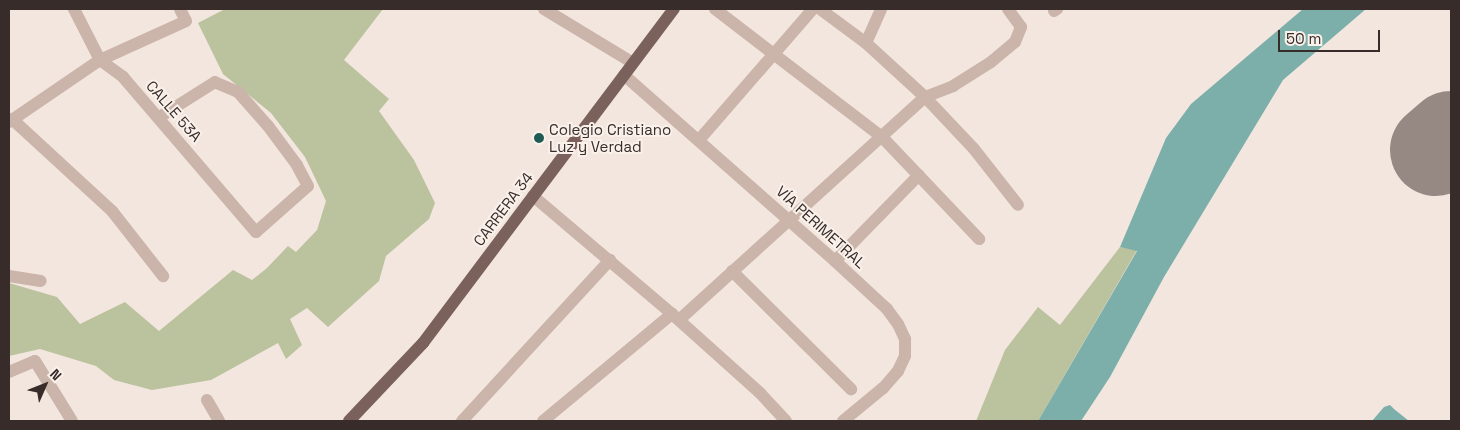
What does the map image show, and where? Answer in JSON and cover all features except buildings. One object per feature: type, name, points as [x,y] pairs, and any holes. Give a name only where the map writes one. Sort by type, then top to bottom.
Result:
[{"type":"main road","name":"CARRERA 34","points":[[349,421],[423,343],[674,9]]},
{"type":"street","name":"CALLE 53A","points":[[74,9],[100,60],[123,77],[158,118],[256,232],[308,186],[297,165],[268,126],[238,92],[215,82],[158,118]]},
{"type":"street","points":[[163,276],[112,211],[11,120],[100,60],[186,21],[180,9]]},
{"type":"street","points":[[544,9],[633,63]]},
{"type":"street","points":[[716,9],[882,137],[979,239]]},
{"type":"street","points":[[699,140],[814,9]]},
{"type":"street","points":[[820,9],[866,43],[925,97],[974,149],[1018,205]]},
{"type":"street","points":[[866,43],[881,9]]},
{"type":"street","points":[[543,421],[732,271],[925,97],[953,86],[991,62],[1015,42],[1021,27],[1008,9]]},
{"type":"street","name":"VÍA PERIMETRAL","points":[[624,75],[835,261],[887,309],[898,324],[905,339],[905,356],[898,371],[883,388],[843,421]]},
{"type":"street","points":[[835,261],[919,175]]},
{"type":"street","points":[[533,196],[675,317],[760,393],[786,421]]},
{"type":"street","points":[[462,421],[610,260]]},
{"type":"street","points":[[732,271],[851,389]]},
{"type":"street","points":[[9,276],[41,281]]},
{"type":"street","points":[[9,372],[35,361],[72,421]]},
{"type":"street","points":[[207,400],[220,421]]},
{"type":"green space","points":[[225,9],[383,9],[344,60],[389,99],[379,111],[414,160],[435,203],[429,219],[386,256],[379,281],[328,327],[307,308],[290,319],[302,345],[286,359],[278,343],[211,380],[152,390],[114,380],[96,366],[40,349],[9,356],[9,283],[57,297],[80,324],[125,302],[159,331],[233,270],[252,280],[267,268],[288,246],[296,252],[317,230],[326,201],[305,157],[271,113],[223,74],[198,23]]},
{"type":"green space","points":[[1120,247],[1137,250],[1038,421],[976,421],[1005,350],[1038,307],[1060,325]]},
{"type":"water","points":[[1303,9],[1366,9],[1283,80],[1164,277],[1110,377],[1081,421],[1038,421],[1137,251],[1120,247],[1166,138],[1191,104]]},
{"type":"water","points":[[1390,405],[1409,421],[1372,421],[1384,407]]},
{"type":"runway","points":[[1436,150],[1451,137]]},
{"type":"place","name":"Colegio Cristiano Luz y Verdad","points":[[539,138]]}]
